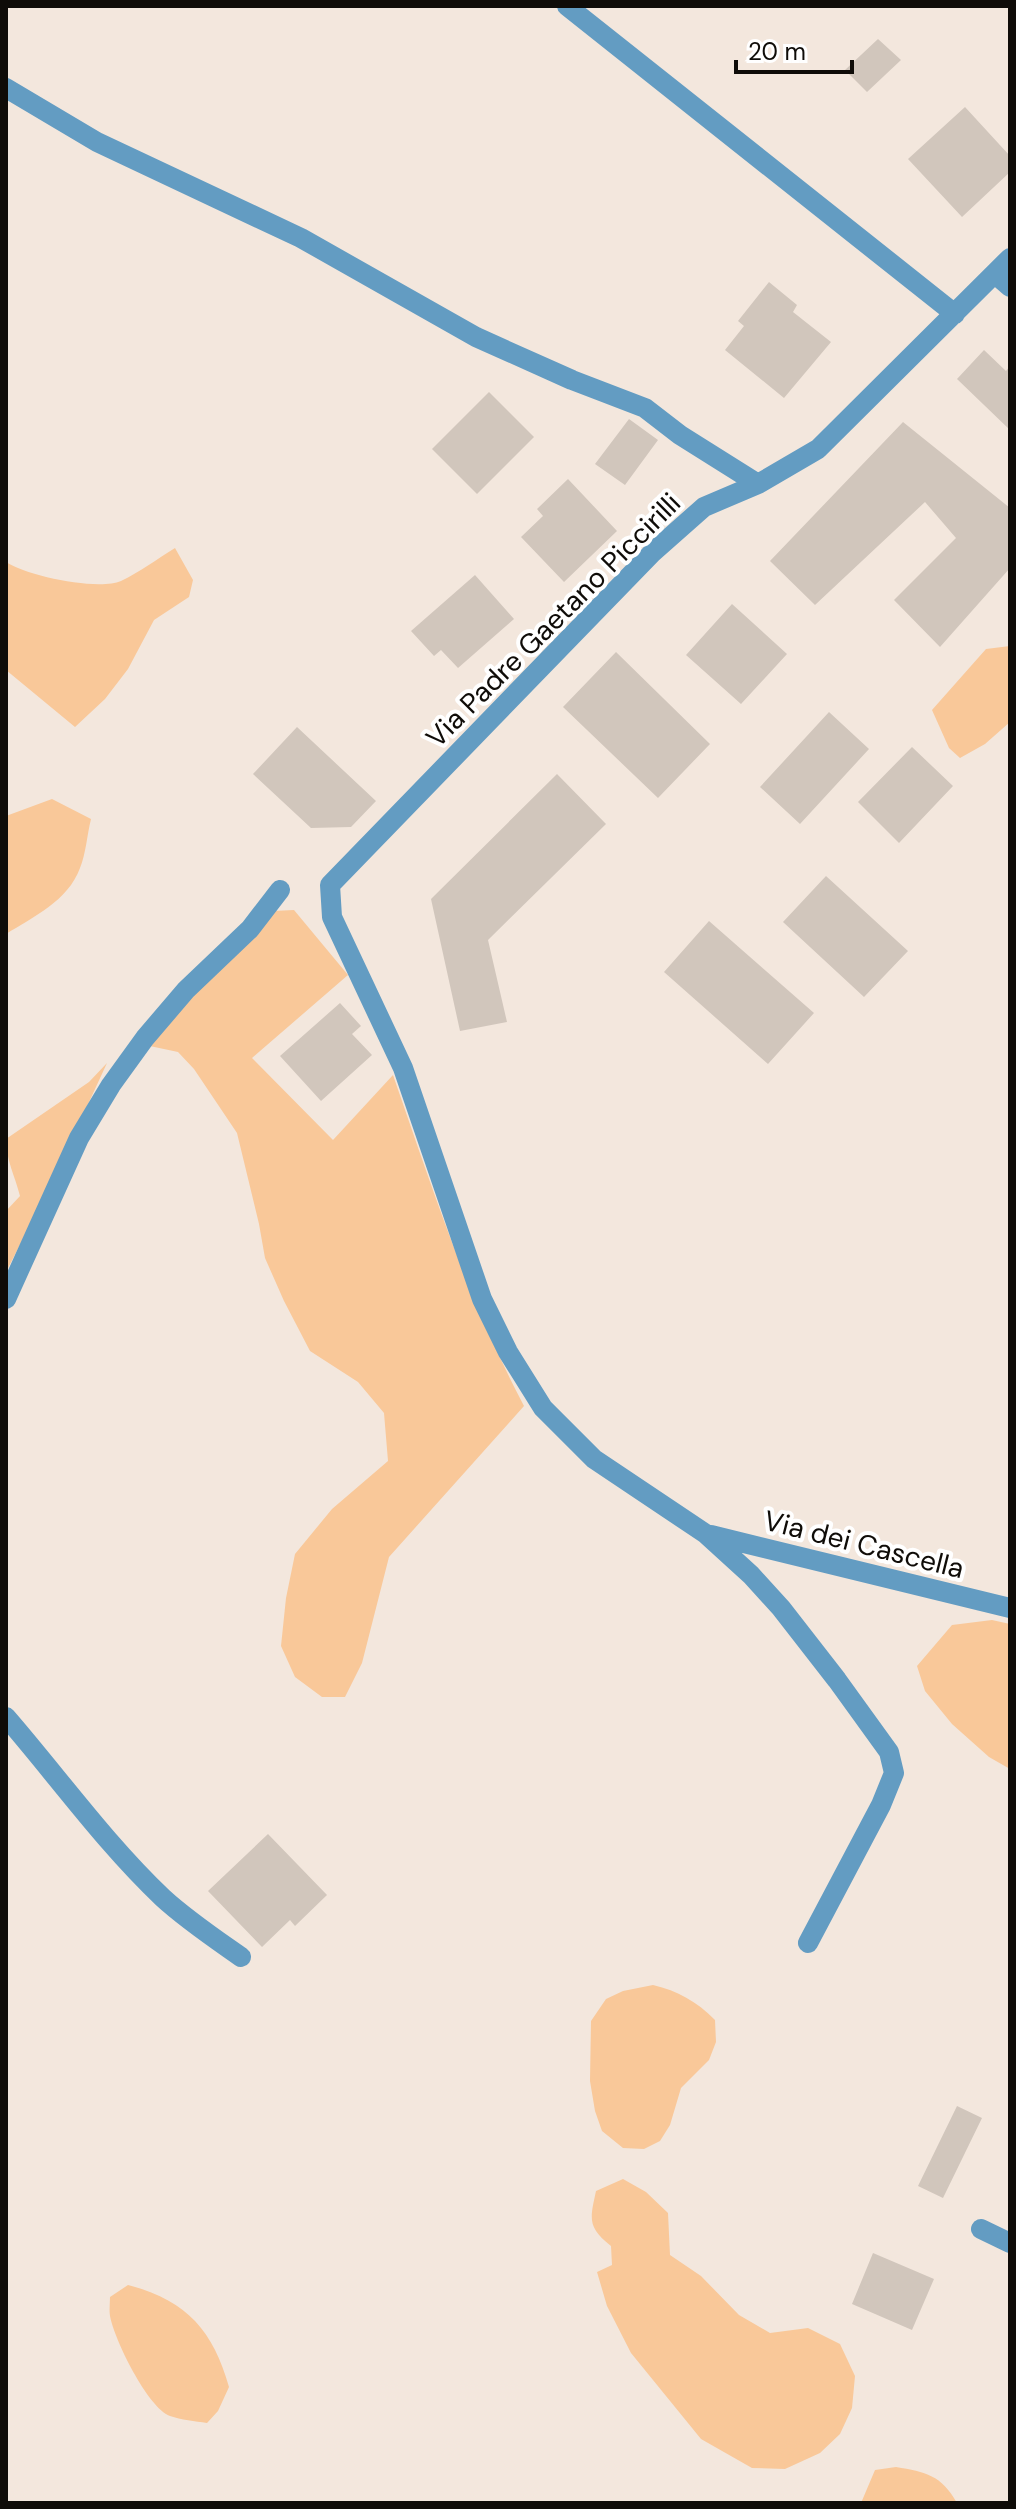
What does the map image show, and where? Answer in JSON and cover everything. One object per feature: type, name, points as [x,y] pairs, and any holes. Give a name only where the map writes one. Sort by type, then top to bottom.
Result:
[{"type":"street","points":[[567,6],[955,314]]},
{"type":"street","points":[[6,88],[97,142],[301,238],[476,337],[572,380],[645,408],[680,435],[758,484]]},
{"type":"street","name":"Via Padre Gaetano Piccirilli","points":[[706,1534],[594,1459],[543,1408],[508,1352],[482,1299],[403,1068],[332,917],[330,885],[652,553],[704,507],[758,484],[818,449],[955,314],[1002,280],[1010,258]]},
{"type":"street","points":[[6,1299],[79,1138],[111,1085],[145,1038],[186,990],[250,929],[280,890]]},
{"type":"street","points":[[706,1534],[751,1575],[781,1608],[873,1727],[892,1762],[894,1773],[881,1805],[808,1943]]},
{"type":"street","name":"Via dei Cascella","points":[[706,1534],[1010,1608]]},
{"type":"street","points":[[6,1717],[95,1826],[163,1898],[202,1931],[241,1957]]},
{"type":"street","points":[[981,2229],[1010,2243]]},
{"type":"shaded area","points":[[175,548],[193,580],[189,597],[154,620],[128,669],[105,699],[75,727],[6,670],[6,562],[63,580],[110,584],[121,581]]},
{"type":"shaded area","points":[[1010,646],[1010,722],[985,744],[960,758],[949,748],[932,710],[986,649]]},
{"type":"shaded area","points":[[52,799],[91,819],[82,862],[74,880],[58,899],[6,934],[6,816]]},
{"type":"shaded area","points":[[294,910],[348,975],[252,1058],[333,1140],[393,1075],[468,1284],[524,1406],[389,1557],[362,1663],[345,1697],[322,1697],[295,1677],[281,1646],[286,1598],[295,1554],[332,1509],[388,1461],[384,1413],[358,1382],[310,1351],[265,1258],[237,1133],[194,1069],[178,1052],[145,1045],[273,911]]},
{"type":"shaded area","points":[[107,1063],[6,1272],[6,1211],[20,1196],[6,1139],[89,1082]]},
{"type":"shaded area","points":[[992,1620],[1010,1624],[1010,1769],[989,1757],[952,1724],[925,1691],[917,1666],[952,1625]]},
{"type":"shaded area","points":[[653,1985],[671,1990],[708,2013],[715,2020],[716,2042],[709,2060],[681,2088],[670,2125],[660,2141],[644,2149],[623,2148],[602,2131],[595,2111],[590,2081],[591,2021],[606,1999],[623,1991]]},
{"type":"shaded area","points":[[623,2179],[646,2192],[668,2213],[670,2255],[701,2276],[739,2315],[770,2333],[808,2328],[840,2344],[855,2376],[852,2408],[840,2434],[820,2453],[785,2469],[752,2468],[701,2439],[631,2353],[607,2306],[597,2272],[612,2265],[611,2246],[592,2222],[596,2191]]},
{"type":"shaded area","points":[[128,2285],[166,2299],[181,2309],[194,2320],[215,2349],[229,2387],[218,2411],[207,2423],[170,2416],[161,2410],[133,2372],[110,2314],[110,2297]]},
{"type":"shaded area","points":[[896,2467],[932,2476],[945,2486],[957,2503],[861,2503],[875,2470]]},
{"type":"building","points":[[878,39],[901,60],[867,92],[845,70]]},
{"type":"building","points":[[965,107],[1010,156],[1010,172],[962,217],[908,159]]},
{"type":"building","points":[[769,282],[797,305],[793,312],[831,342],[784,398],[725,350],[744,326],[738,321]]},
{"type":"building","points":[[984,350],[1006,371],[1010,366],[1010,430],[957,379]]},
{"type":"building","points":[[489,392],[534,437],[477,494],[432,449]]},
{"type":"building","points":[[629,419],[658,440],[625,485],[595,464]]},
{"type":"building","points":[[903,422],[1010,508],[1010,568],[940,647],[894,600],[956,538],[925,502],[815,605],[770,561]]},
{"type":"building","points":[[568,479],[617,531],[564,582],[521,537],[543,516],[537,509]]},
{"type":"building","points":[[475,575],[514,619],[458,668],[441,650],[434,656],[411,631]]},
{"type":"building","points":[[732,604],[787,654],[741,704],[686,655]]},
{"type":"building","points":[[616,652],[710,744],[658,798],[563,707]]},
{"type":"building","points":[[829,712],[869,749],[800,824],[760,787]]},
{"type":"building","points":[[297,727],[376,801],[351,827],[311,828],[253,774]]},
{"type":"building","points":[[912,747],[953,786],[899,843],[858,802]]},
{"type":"building","points":[[557,774],[606,824],[488,940],[507,1022],[460,1031],[431,899]]},
{"type":"building","points":[[826,876],[908,951],[864,997],[783,922]]},
{"type":"building","points":[[709,921],[814,1013],[768,1064],[664,972]]},
{"type":"building","points":[[340,1003],[361,1026],[352,1034],[372,1055],[321,1101],[280,1056]]},
{"type":"building","points":[[268,1834],[327,1895],[295,1926],[290,1920],[262,1947],[208,1891]]},
{"type":"building","points":[[957,2106],[982,2118],[943,2198],[918,2186]]},
{"type":"building","points":[[873,2253],[934,2279],[912,2330],[852,2304]]}]
